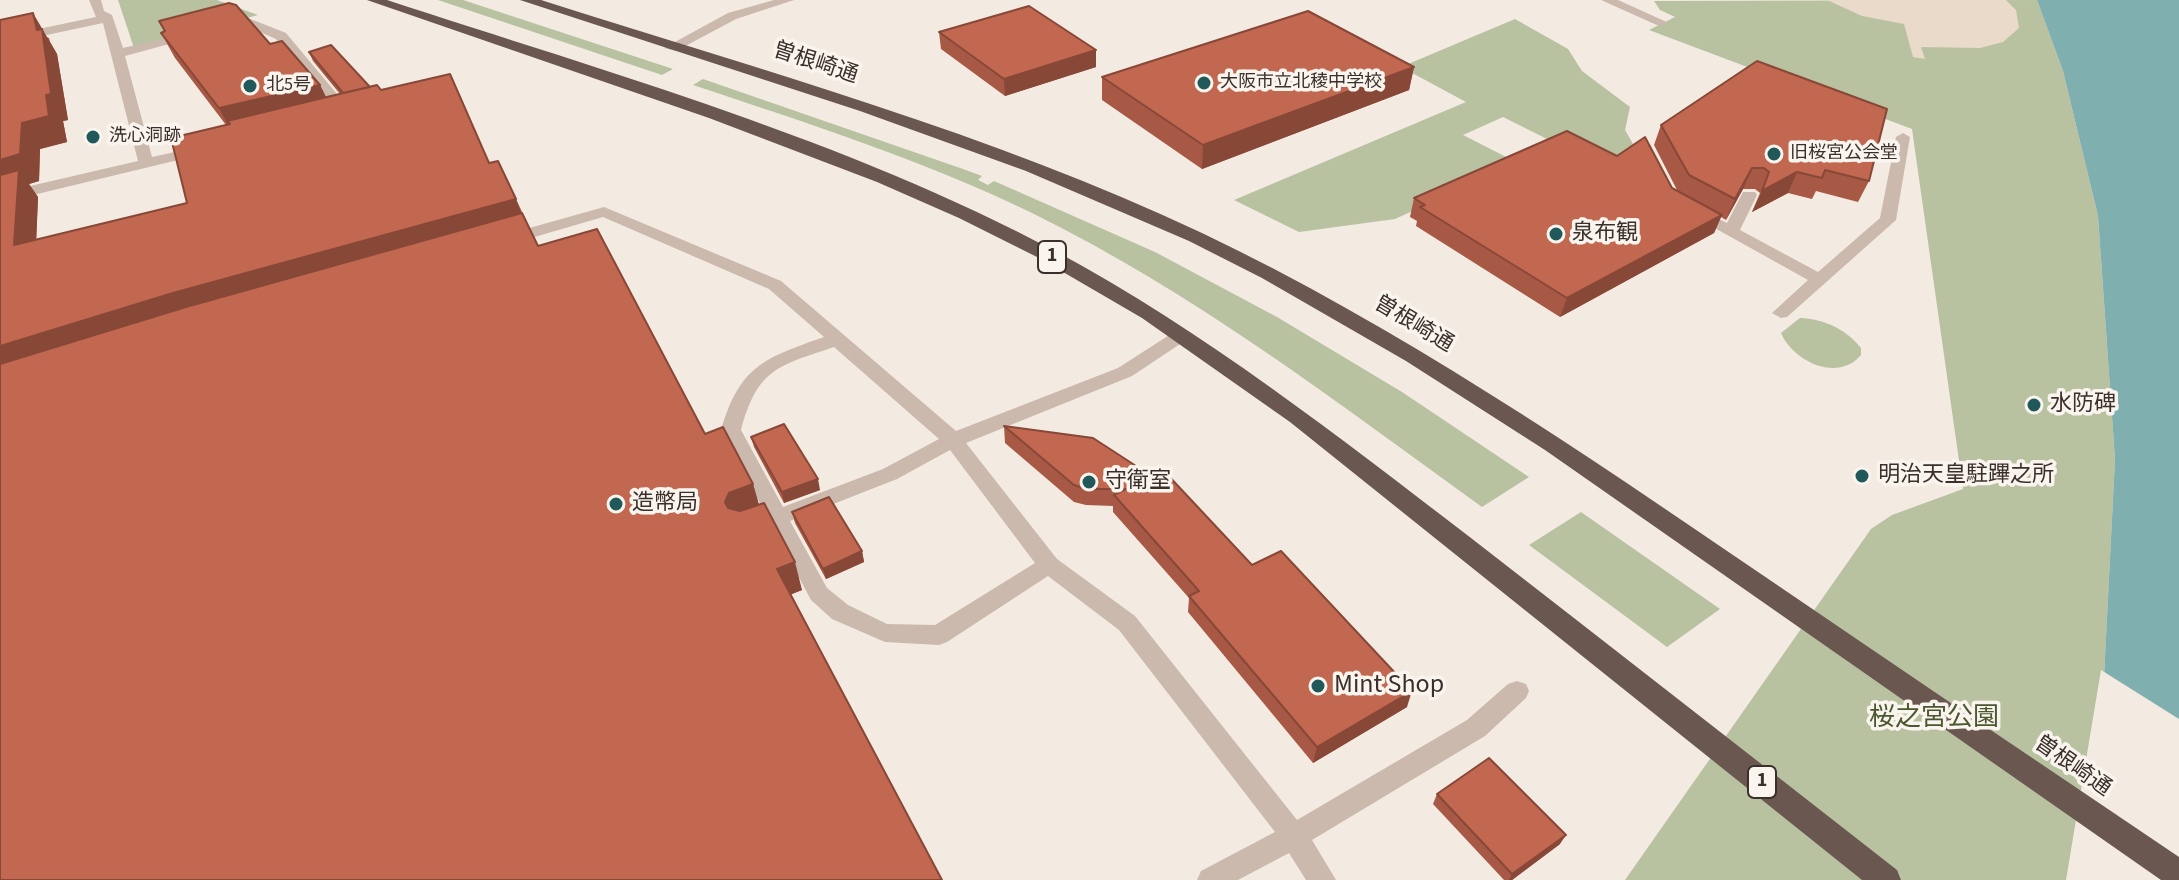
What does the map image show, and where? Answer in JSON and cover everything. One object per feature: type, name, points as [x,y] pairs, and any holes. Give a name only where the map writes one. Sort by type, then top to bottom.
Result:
[{"type":"highway","name":"1","points":[[374,0],[794,142],[944,203],[1049,255],[1110,290],[1329,440],[1886,880]]},
{"type":"highway","name":"曽根崎通","points":[[527,0],[964,143],[1077,186],[1193,236],[1293,287],[1591,468],[2179,875]]},
{"type":"street","points":[[95,0],[98,13],[108,18],[146,163]]},
{"type":"street","points":[[671,48],[732,16],[788,0]]},
{"type":"street","points":[[1607,0],[1663,23]]},
{"type":"street","points":[[0,41],[108,18]]},
{"type":"street","points":[[117,54],[243,20],[281,36],[347,115]]},
{"type":"street","points":[[1781,313],[1888,220],[1903,137]]},
{"type":"street","points":[[0,198],[223,145]]},
{"type":"street","points":[[1731,232],[1749,195]]},
{"type":"street","points":[[1684,207],[1818,279]]},
{"type":"street","points":[[484,247],[604,212],[775,285],[953,440],[1049,565],[1127,623],[1294,836],[1322,880]]},
{"type":"street","points":[[748,529],[890,474],[953,440],[1125,372],[1180,336]]},
{"type":"street","points":[[838,339],[768,364],[753,374],[736,408],[731,430],[819,594],[840,612],[885,633],[939,635],[1049,565]]},
{"type":"street","points":[[1211,880],[1294,836],[1476,728],[1517,691]]},
{"type":"green space","points":[[118,0],[217,0],[258,15],[134,48]]},
{"type":"green space","points":[[438,0],[463,0],[673,69],[662,75]]},
{"type":"green space","name":"桜之宮公園","points":[[2037,0],[2063,71],[2098,216],[2115,459],[2104,677],[2070,880],[1625,880],[1871,529],[1892,515],[1963,489],[1912,129],[1649,30],[1675,17],[1660,10],[1654,1]]},
{"type":"green space","points":[[1515,19],[1568,49],[1582,71],[1630,107],[1625,130],[1640,156],[1605,168],[1503,117],[1463,135],[1518,163],[1395,219],[1299,232],[1234,200],[1466,102],[1401,67]]},
{"type":"green space","points":[[703,79],[982,176],[978,180],[988,185],[994,181],[1155,252],[1277,317],[1402,392],[1529,477],[1482,507],[1263,350],[1092,244],[949,176],[864,143],[693,85]]},
{"type":"green space","points":[[1800,318],[1818,320],[1841,330],[1861,348],[1861,355],[1840,367],[1828,368],[1805,360],[1781,333]]},
{"type":"green space","points":[[1581,512],[1720,609],[1667,647],[1529,545]]},
{"type":"shaded area","points":[[1827,0],[2006,0],[2016,10],[2019,28],[2003,42],[1980,48],[1921,47],[1925,59],[1913,57],[1904,24],[1862,16]]},
{"type":"water","points":[[2037,0],[2179,0],[2179,880],[2104,677],[2115,459],[2098,216],[2063,71]]},
{"type":"pier","points":[[2101,670],[2179,719],[2179,880],[2066,880]]},
{"type":"building","name":"北5号","points":[[229,3],[236,5],[270,44],[282,41],[320,85],[219,108],[161,33],[165,31],[159,21]]},
{"type":"building","points":[[1029,6],[1096,50],[1004,79],[939,32]]},
{"type":"building","points":[[1308,11],[1414,67],[1203,145],[1102,77]]},
{"type":"building","points":[[33,13],[37,30],[42,29],[51,94],[46,95],[49,116],[22,123],[20,154],[0,160],[0,20]]},
{"type":"building","points":[[331,45],[370,87],[343,93],[309,52]]},
{"type":"building","points":[[1757,61],[1887,109],[1869,181],[1825,170],[1822,178],[1797,172],[1762,191],[1769,172],[1764,168],[1752,168],[1735,199],[1689,175],[1661,125]]},
{"type":"building","points":[[450,74],[489,163],[498,161],[516,199],[173,293],[0,346],[0,175],[19,170],[14,245],[187,203],[171,138],[230,124],[227,121],[377,85],[381,90]]},
{"type":"building","name":"泉布観","points":[[1567,131],[1617,156],[1645,137],[1672,188],[1722,215],[1567,298],[1420,207],[1425,205],[1414,198]]},
{"type":"building","points":[[522,213],[538,246],[597,229],[705,434],[723,427],[753,484],[729,493],[725,502],[728,508],[740,511],[764,503],[795,562],[777,569],[942,880],[0,880],[0,364],[186,307]]},
{"type":"building","points":[[784,424],[818,479],[782,492],[751,437]]},
{"type":"building","points":[[1004,426],[1093,438],[1153,477],[1164,471],[1252,565],[1281,551],[1412,691],[1317,747],[1189,596],[1199,591],[1114,495],[1126,489],[1086,489],[1074,485]]},
{"type":"building","points":[[829,497],[862,551],[823,569],[792,512]]},
{"type":"building","points":[[1489,758],[1566,835],[1512,874],[1437,794]]},
{"type":"place","name":"大阪市立北稜中学校","points":[[1204,83]]},
{"type":"place","name":"北5号","points":[[250,86]]},
{"type":"place","name":"洗心洞跡","points":[[93,137]]},
{"type":"place","name":"旧桜宮公会堂","points":[[1774,154]]},
{"type":"place","name":"泉布観","points":[[1556,234]]},
{"type":"place","name":"水防碑","points":[[2034,405]]},
{"type":"place","name":"明治天皇駐蹕之所","points":[[1862,476]]},
{"type":"place","name":"守衛室","points":[[1089,482]]},
{"type":"place","name":"造幣局","points":[[616,504]]},
{"type":"place","name":"Mint Shop","points":[[1318,686]]}]
